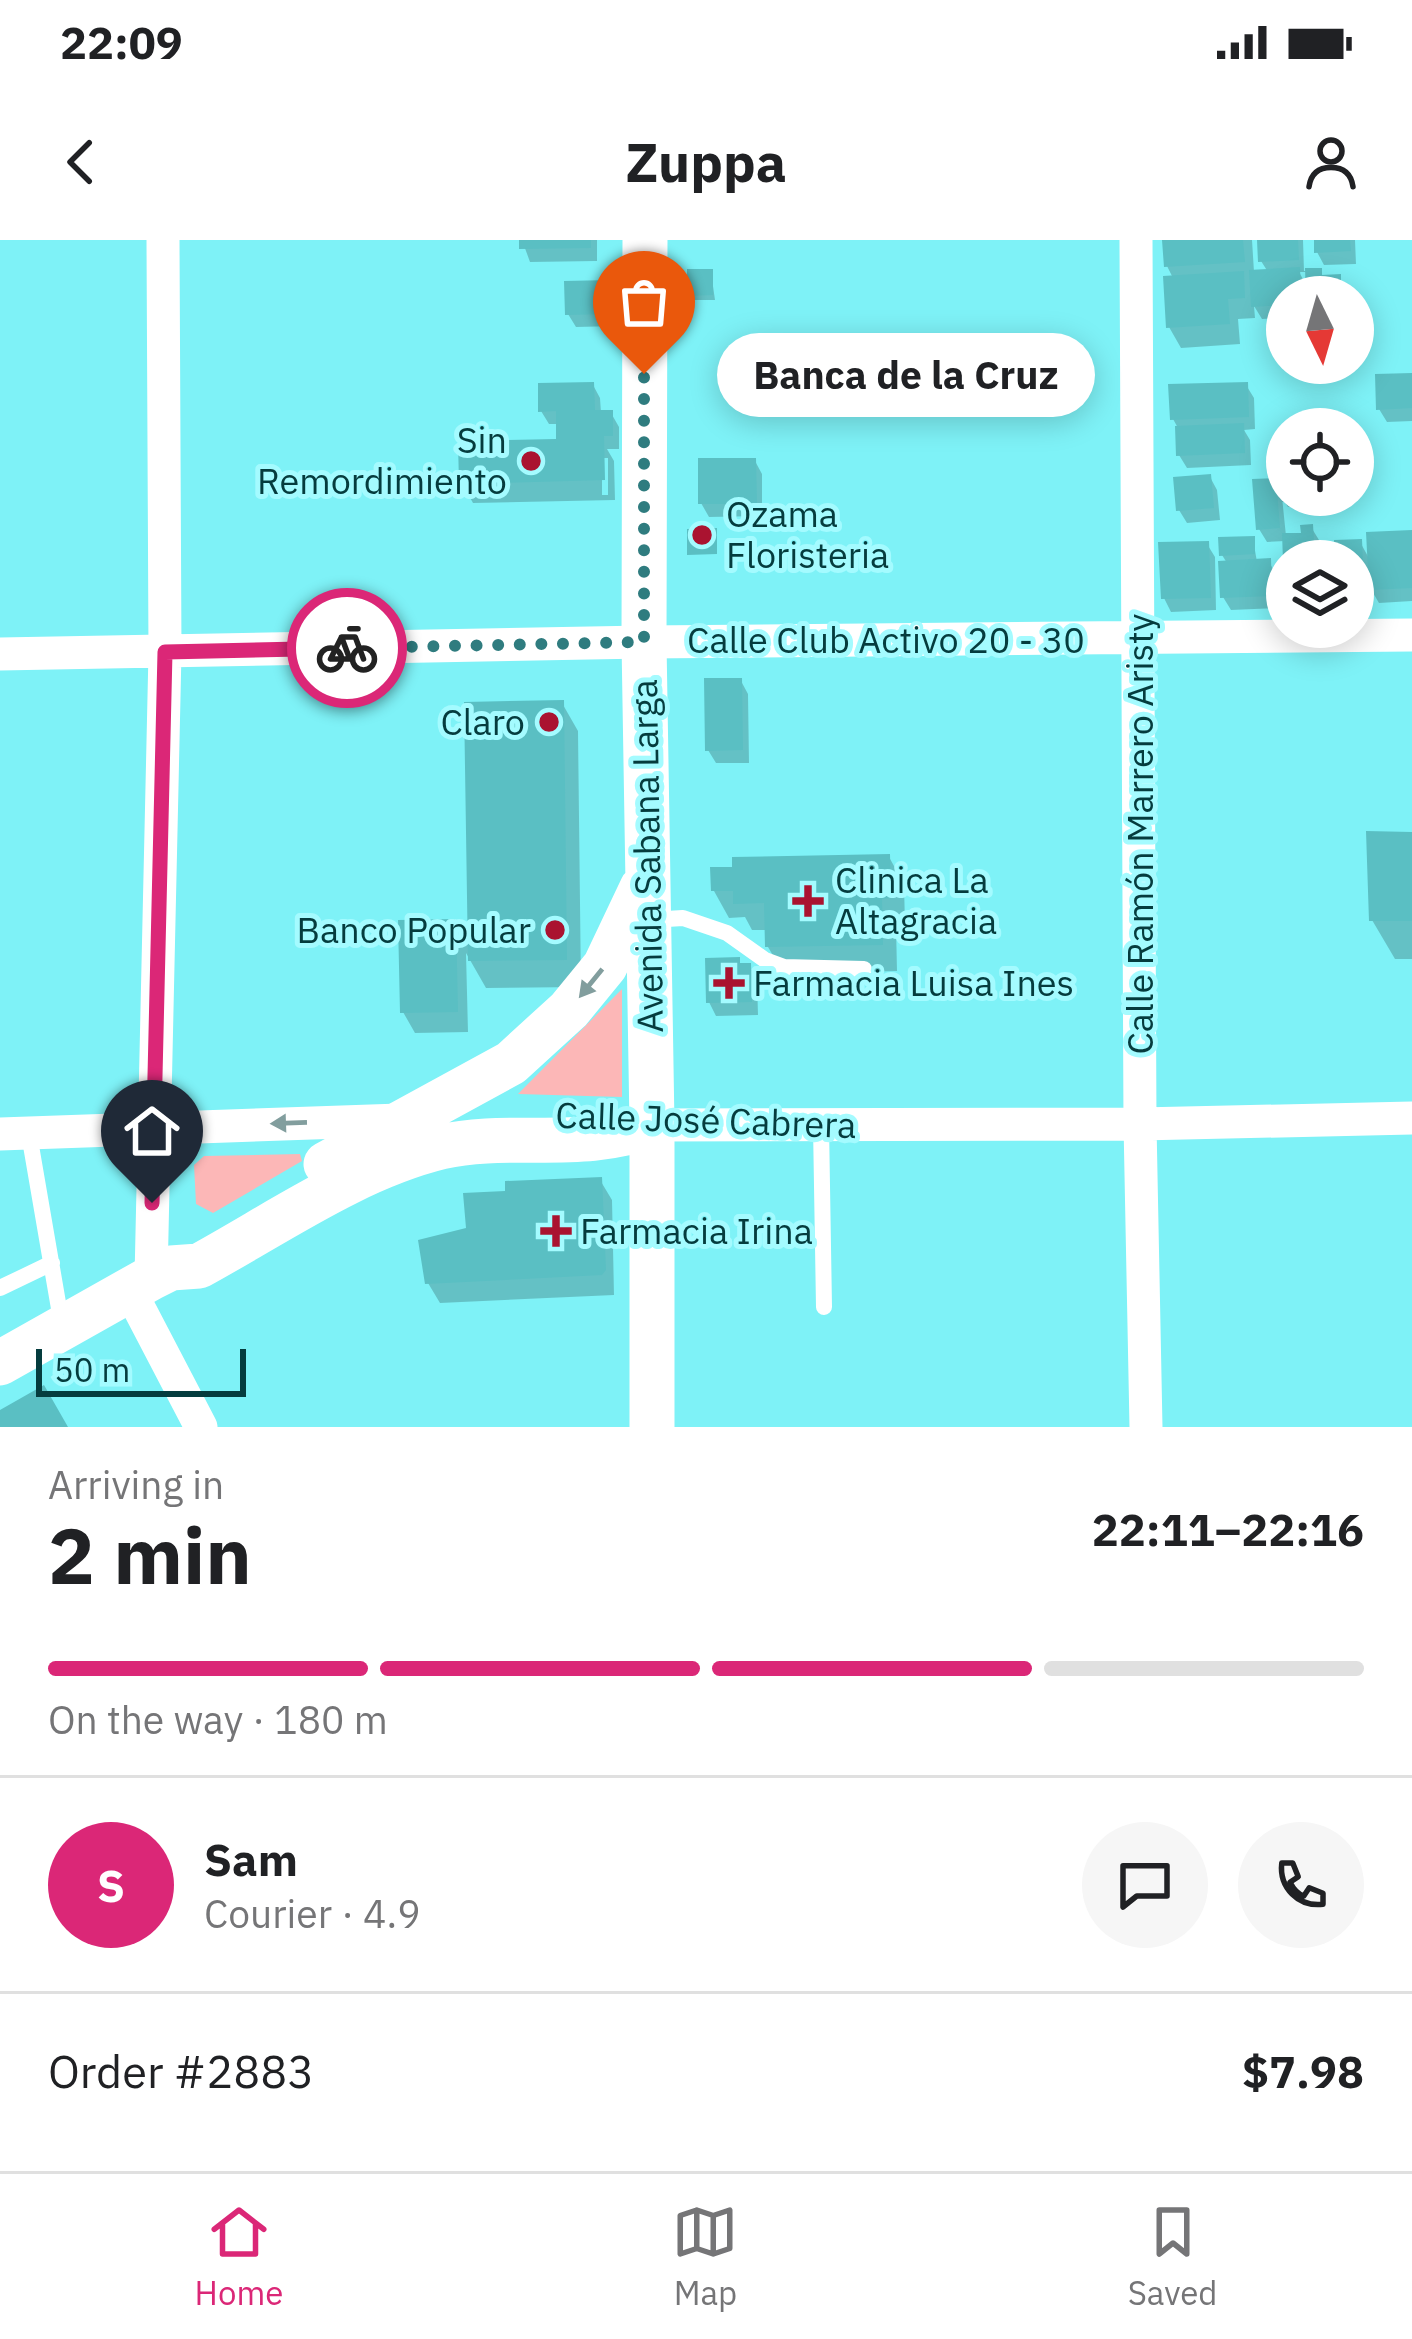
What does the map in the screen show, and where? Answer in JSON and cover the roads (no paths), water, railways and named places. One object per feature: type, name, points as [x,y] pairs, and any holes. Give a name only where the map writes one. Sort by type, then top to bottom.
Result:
[{"type":"main road","name":"Avenida Sabana Larga","points":[[644,240],[652,1427]]},
{"type":"main road","points":[[0,1363],[150,1278],[182,1249],[230,1218],[511,1063],[569,1010],[647,900]]},
{"type":"main road","name":"Calle José Cabrera","points":[[406,1120],[619,1112],[652,1126]]},
{"type":"main road","points":[[150,1278],[199,1266],[350,1183],[444,1146],[624,1137],[652,1126]]},
{"type":"street","points":[[163,240],[165,652],[150,1278],[201,1427]]},
{"type":"street","name":"Calle Ramón Marrero Aristy","points":[[1136,240],[1146,1427]]},
{"type":"street","name":"Calle Club Activo 20 - 30","points":[[0,654],[1412,635]]},
{"type":"street","name":"Calle José Cabrera","points":[[652,1126],[1412,1118]]},
{"type":"street","name":"Calle José Cabrera","points":[[15,1134],[406,1120]]},
{"type":"lane","points":[[647,900],[727,933],[784,967],[864,968]]},
{"type":"lane","points":[[821,1125],[824,1307]]},
{"type":"lane","points":[[15,1134],[52,1263],[63,1327]]},
{"type":"lane","points":[[0,1288],[52,1263]]},
{"type":"place","name":"Banca de la Cruz","points":[[644,374]]},
{"type":"place","name":"Sin Remordimiento","points":[[531,461]]},
{"type":"place","name":"Ozama Floristeria","points":[[702,535]]},
{"type":"place","name":"Claro","points":[[549,722]]},
{"type":"place","name":"Clinica La Altagracia","points":[[808,901]]},
{"type":"place","name":"Banco Popular","points":[[555,930]]},
{"type":"place","name":"Farmacia Luisa Ines","points":[[729,983]]},
{"type":"place","name":"Farmacia Irina","points":[[556,1231]]}]
